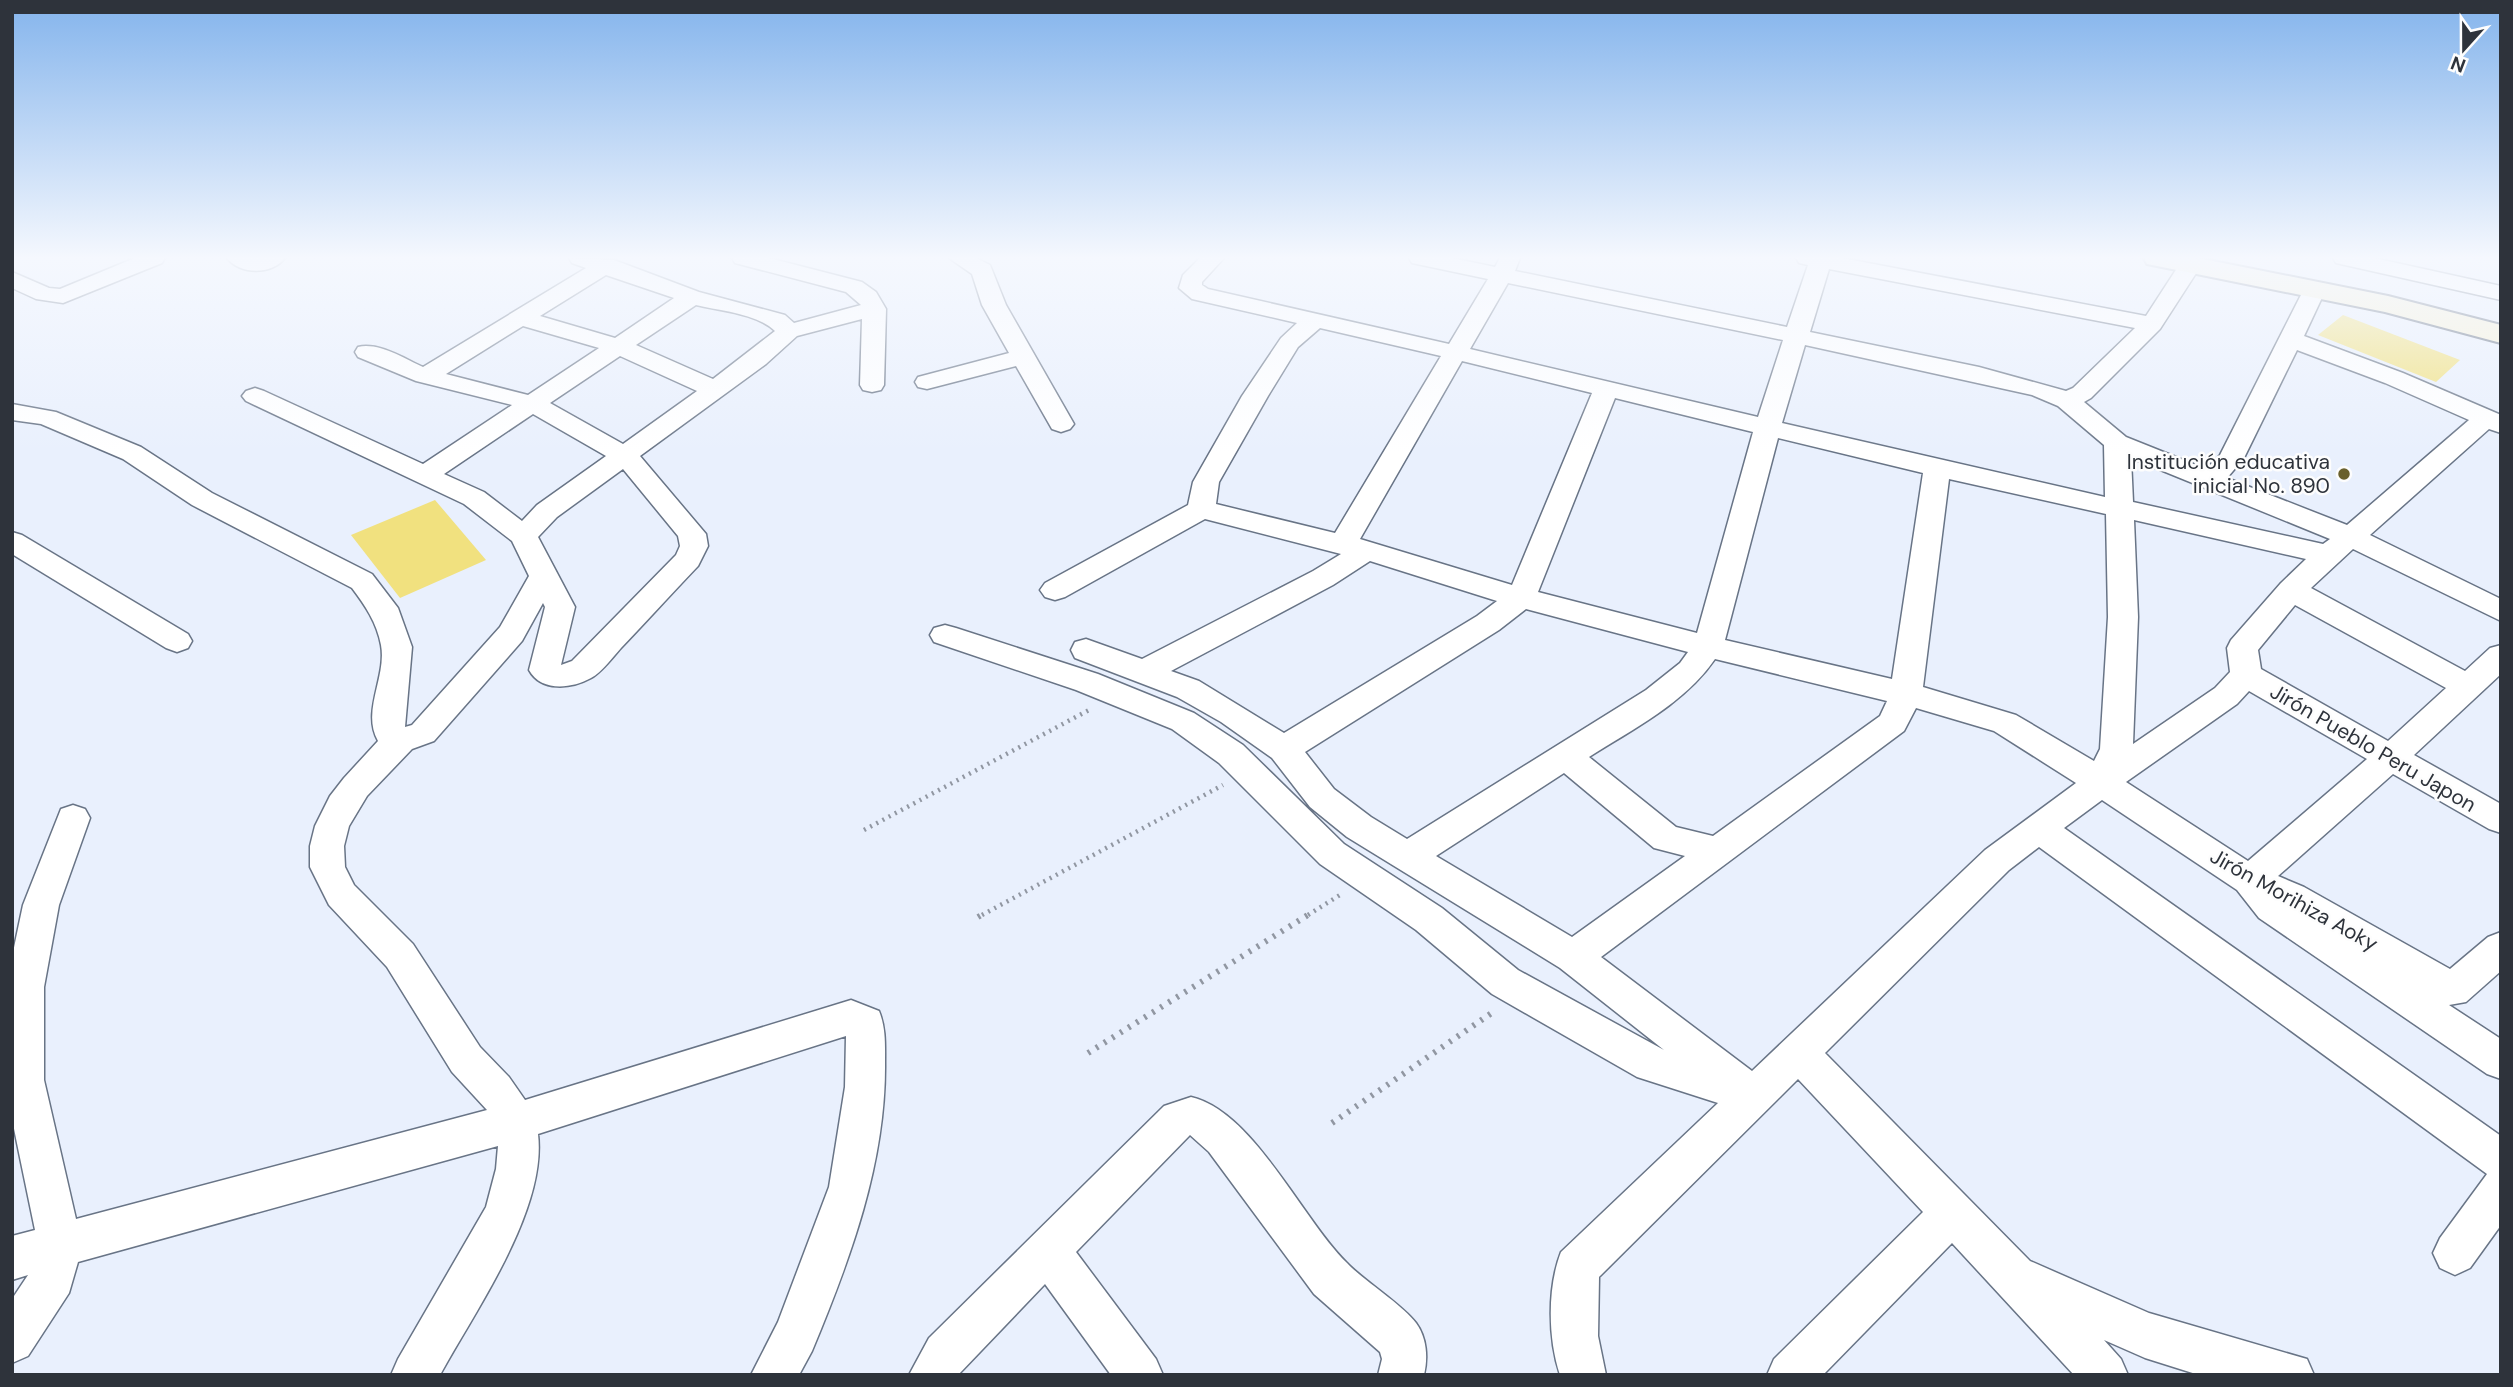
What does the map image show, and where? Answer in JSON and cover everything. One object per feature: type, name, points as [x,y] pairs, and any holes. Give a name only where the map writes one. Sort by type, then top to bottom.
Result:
[{"type":"street","points":[[425,376],[514,323]]},
{"type":"street","points":[[538,323],[618,346],[714,389]]},
{"type":"street","points":[[426,474],[653,323]]},
{"type":"street","points":[[780,323],[789,331]]},
{"type":"street","points":[[523,536],[547,511],[757,359],[789,331],[821,323]]},
{"type":"street","points":[[873,385],[874,323]]},
{"type":"street","points":[[1004,323],[1062,424]]},
{"type":"street","points":[[1055,590],[1201,509],[1206,482],[1255,396],[1289,343],[1312,323]]},
{"type":"street","points":[[1322,323],[1937,468],[2121,507],[2339,546]]},
{"type":"street","points":[[1130,683],[1322,578],[1354,548],[1472,323]]},
{"type":"street","points":[[1735,323],[1979,374],[2041,390],[2067,401],[2117,443],[2210,480],[2339,546],[2501,611]]},
{"type":"street","points":[[1407,857],[1657,698],[1691,671],[1708,647],[1798,323]]},
{"type":"street","points":[[2145,323],[2152,324]]},
{"type":"street","points":[[2210,480],[2231,458],[2298,323]]},
{"type":"street","points":[[2454,323],[2501,334]]},
{"type":"street","points":[[2067,401],[2082,393],[2152,324]]},
{"type":"street","points":[[1583,1375],[1578,1364],[1575,1309],[1577,1268],[1997,860],[2101,782],[2226,696],[2246,674],[2242,649],[2291,590],[2339,546],[2494,422],[2395,378],[2290,339]]},
{"type":"street","points":[[256,396],[474,498],[523,536],[560,607],[544,670],[557,676],[575,674],[583,669],[688,559],[694,546],[692,534],[626,456],[532,403],[425,376],[367,352]]},
{"type":"street","points":[[927,382],[1023,357]]},
{"type":"street","points":[[1284,749],[1488,623],[1521,598],[1606,389]]},
{"type":"street","points":[[12,412],[47,417],[132,453],[202,499],[362,581],[383,608],[397,648],[388,720],[390,733],[401,740]]},
{"type":"street","points":[[2101,782],[2116,749],[2123,617],[2117,443]]},
{"type":"street","points":[[1573,957],[1893,723],[1906,694],[1937,468]]},
{"type":"street","name":"Jirón Morihiza Aoky","points":[[1201,509],[1354,548],[1521,598],[1708,647],[1906,694],[2005,723],[2101,782],[2250,880],[2291,897],[2453,990],[2501,948]]},
{"type":"street","points":[[12,541],[177,642]]},
{"type":"street","points":[[414,1375],[447,1321],[510,1201],[519,1166],[519,1143],[515,1122],[507,1104],[495,1089],[480,1077],[455,1043],[392,944],[347,900],[330,876],[327,847],[336,819],[359,782],[401,740],[423,733],[460,693],[511,634],[544,576]]},
{"type":"street","points":[[2291,590],[2468,686]]},
{"type":"street","points":[[946,635],[1130,683],[1188,689],[1232,714],[1284,749],[1322,798],[1359,827],[1573,957],[1754,1096]]},
{"type":"street","points":[[1086,650],[1231,754],[1332,854],[1429,919],[1505,982],[1651,1064],[1754,1096]]},
{"type":"street","points":[[2501,656],[2390,758],[2250,880],[2272,907],[2501,1060]]},
{"type":"street","name":"Jirón Pueblo Peru Japon","points":[[2246,674],[2501,821]]},
{"type":"street","points":[[1566,756],[1665,838],[1720,851]]},
{"type":"street","points":[[12,1340],[53,1277],[60,1245],[24,1080],[25,987],[41,905],[73,818]]},
{"type":"street","points":[[2039,828],[2501,1160]]},
{"type":"street","points":[[12,1258],[515,1122],[851,1017],[865,1023],[865,1087],[850,1187],[796,1335],[774,1375]]},
{"type":"street","points":[[1799,1053],[1951,1213],[2018,1278],[2105,1375]]},
{"type":"street","points":[[932,1375],[945,1354],[1178,1119],[1191,1116],[1200,1118],[1224,1138],[1330,1278],[1400,1339],[1405,1359],[1401,1375]]},
{"type":"street","points":[[2455,1253],[2501,1189]]},
{"type":"street","points":[[1809,1369],[1951,1213]]},
{"type":"street","points":[[1049,1251],[1079,1296],[1140,1375]]},
{"type":"street","points":[[2018,1278],[2145,1335],[2209,1355],[2291,1375]]},
{"type":"path","points":[[864,830],[1130,683]]},
{"type":"path","points":[[978,917],[1249,771]]},
{"type":"path","points":[[1088,1053],[1367,878]]},
{"type":"path","points":[[1332,1123],[1523,992]]},
{"type":"shaded area","points":[[2333,323],[2363,323],[2460,360],[2436,382],[2318,335]]},
{"type":"shaded area","points":[[435,500],[486,560],[400,598],[351,535]]},
{"type":"place","name":"Institución educativa inicial No. 890","points":[[2344,474]]}]
